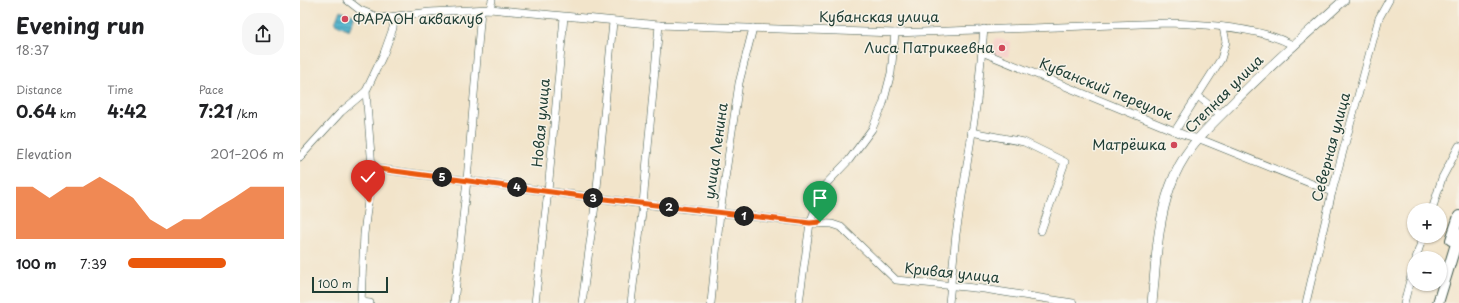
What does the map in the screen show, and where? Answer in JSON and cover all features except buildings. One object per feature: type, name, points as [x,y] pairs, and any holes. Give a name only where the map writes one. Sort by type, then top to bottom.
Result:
[{"type":"highway","points":[[1447,252],[1459,216]]},
{"type":"highway","points":[[1438,303],[1459,234]]},
{"type":"highway","points":[[1431,303],[1435,291]]},
{"type":"main road","name":"Степная улица","points":[[1152,303],[1162,213],[1170,186],[1182,160],[1196,139],[1261,74],[1344,0]]},
{"type":"street","name":"Кубанская улица","points":[[347,0],[360,10],[380,18],[430,12],[490,9],[613,22],[659,25],[895,33],[1168,23],[1223,27],[1272,36],[1294,46]]},
{"type":"street","points":[[490,9],[492,0]]},
{"type":"street","name":"Северная улица","points":[[1306,303],[1332,192],[1379,18],[1389,0]]},
{"type":"street","points":[[454,303],[467,180],[481,10]]},
{"type":"street","points":[[300,157],[341,112],[366,91],[384,53],[393,28],[394,17]]},
{"type":"street","name":"Новая улица","points":[[535,303],[548,191],[564,17]]},
{"type":"street","points":[[582,303],[596,198],[613,22]]},
{"type":"street","points":[[631,303],[643,204],[659,25]]},
{"type":"street","points":[[1175,131],[1221,59],[1226,42],[1223,27]]},
{"type":"street","name":"улица Ленина","points":[[711,303],[720,213],[739,83],[753,28]]},
{"type":"street","points":[[950,303],[956,234],[977,100],[984,29]]},
{"type":"street","points":[[799,303],[810,223],[824,186],[849,160],[872,129],[883,104],[890,73],[895,33]]},
{"type":"street","name":"Кубанский переулок","points":[[982,52],[1175,131],[1332,192]]},
{"type":"street","points":[[366,91],[372,168],[364,234],[361,302],[370,303]]},
{"type":"street","points":[[1198,96],[1221,115]]},
{"type":"street","points":[[971,132],[1024,142],[1065,162],[1040,231]]},
{"type":"street","points":[[1434,203],[1442,178],[1459,146]]},
{"type":"street","name":"Кривая улица","points":[[372,168],[643,204],[810,223],[832,224],[841,227],[896,280],[984,289],[1073,303]]},
{"type":"street","points":[[1404,303],[1407,291]]},
{"type":"shaded area","name":"Лиса Патрикеевна","points":[[995,38],[1011,42],[1008,57],[992,54]]},
{"type":"water","name":"ФАРАОН акваклуб","points":[[340,10],[355,16],[349,30],[335,23]]},
{"type":"place","name":"ФАРАОН акваклуб","points":[[345,19]]},
{"type":"place","name":"Лиса Патрикеевна","points":[[1002,48]]},
{"type":"place","name":"Матрёшка","points":[[1174,145]]},
{"type":"route","points":[[368,201],[372,168],[643,204],[810,223],[820,222]]}]
